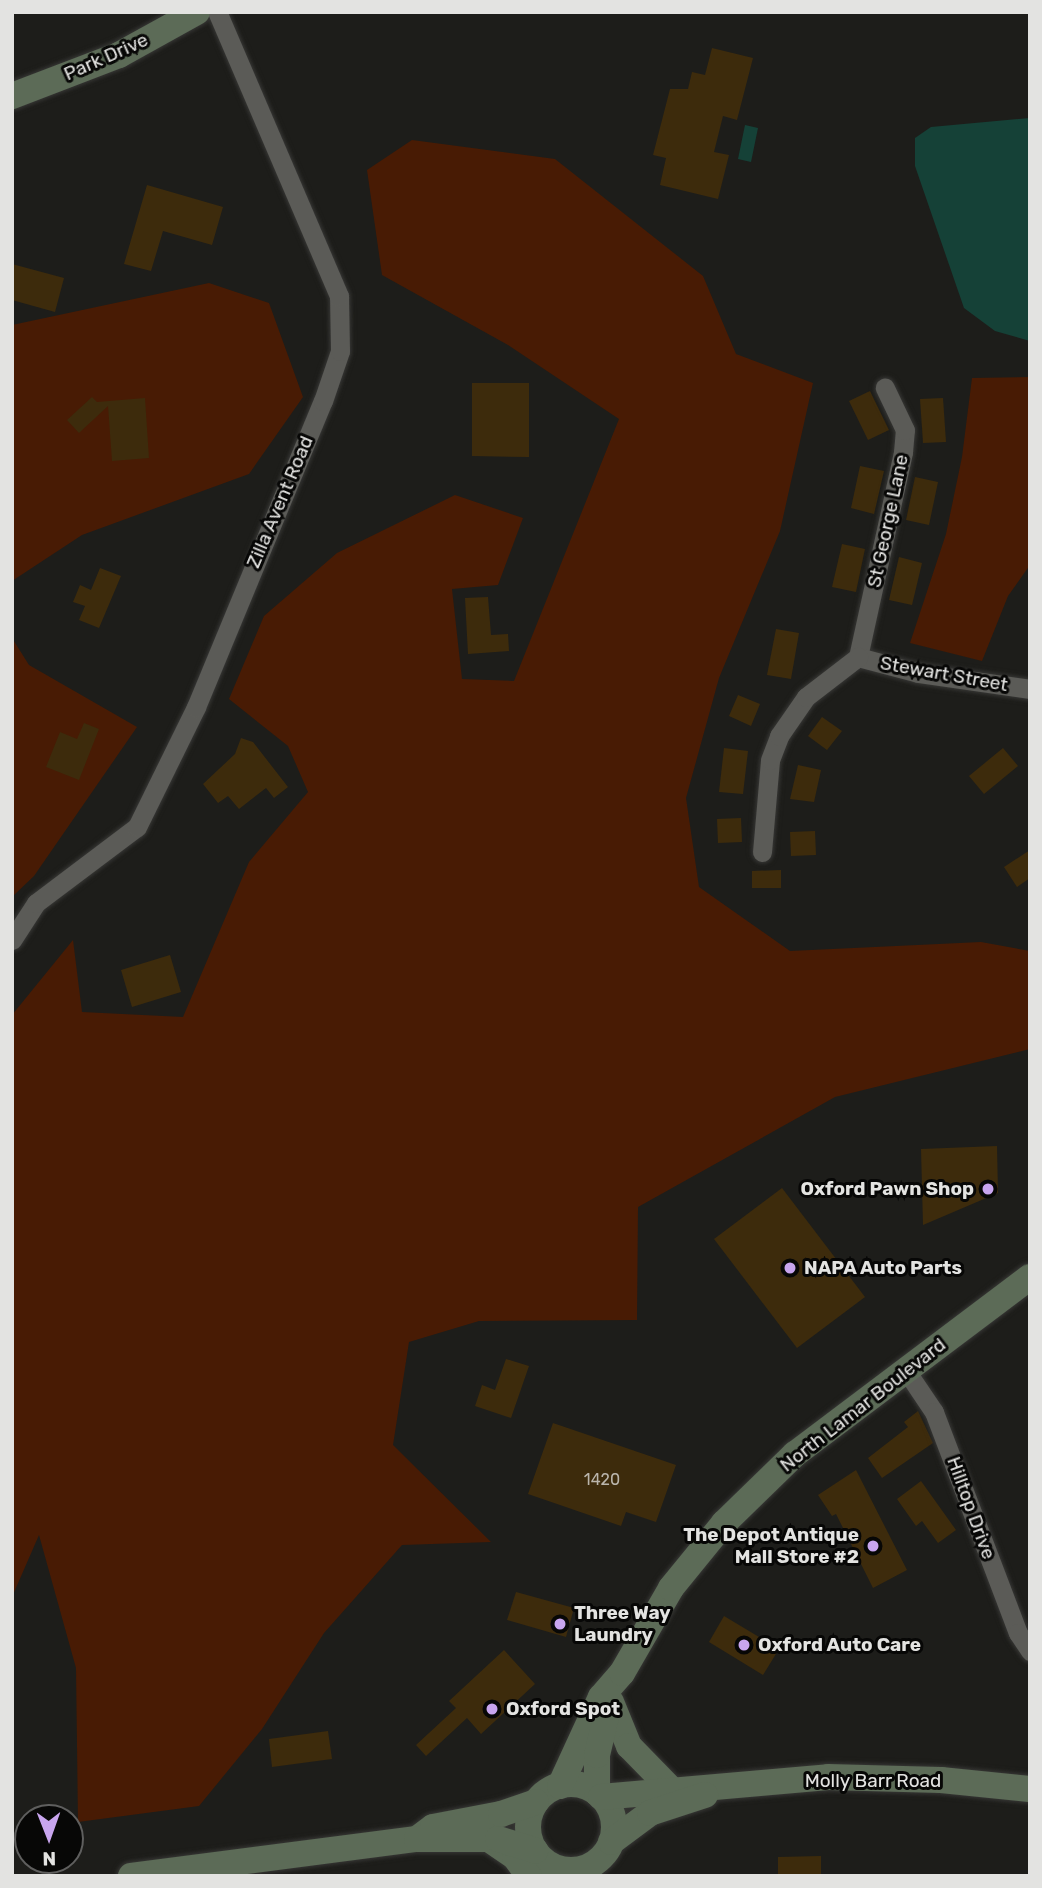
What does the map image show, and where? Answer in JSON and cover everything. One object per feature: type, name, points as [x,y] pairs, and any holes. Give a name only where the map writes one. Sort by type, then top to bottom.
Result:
[{"type":"main road","name":"Park Drive","points":[[12,96],[119,55],[197,12]]},
{"type":"main road","name":"North Lamar Boulevard","points":[[599,1795],[599,1739],[613,1693],[671,1588],[724,1523],[795,1454],[1030,1277]]},
{"type":"main road","name":"North Lamar Boulevard","points":[[560,1786],[573,1764],[587,1721],[613,1693]]},
{"type":"main road","points":[[613,1693],[629,1746],[670,1788]]},
{"type":"main road","name":"Molly Barr Road","points":[[599,1795],[670,1788],[716,1790],[828,1777],[941,1780],[1030,1789]]},
{"type":"main road","points":[[131,1876],[269,1867],[417,1839],[481,1839],[536,1864],[581,1872],[600,1858],[611,1842],[614,1822],[599,1795],[579,1785],[560,1786],[536,1802],[501,1814],[433,1827],[417,1839]]},
{"type":"main road","name":"Molly Barr Road","points":[[611,1842],[650,1813],[716,1790]]},
{"type":"main road","points":[[536,1802],[528,1826],[536,1864]]},
{"type":"street","name":"Zilla Avent Road","points":[[12,940],[36,903],[137,827],[196,707],[323,401],[340,351],[339,296],[217,12]]},
{"type":"street","name":"St George Lane","points":[[858,657],[903,452],[905,430],[885,388]]},
{"type":"street","name":"Stewart Street","points":[[858,657],[918,673],[1030,689]]},
{"type":"street","points":[[762,852],[770,760],[779,736],[806,696],[858,657]]},
{"type":"street","name":"Hilltop Drive","points":[[905,1369],[934,1412],[1018,1633],[1030,1651]]},
{"type":"shaded area","points":[[1030,118],[1030,341],[995,331],[964,308],[915,166],[915,138],[931,127]]},
{"type":"shaded area","points":[[745,125],[758,128],[751,162],[738,159]]},
{"type":"shaded area","points":[[412,140],[555,159],[703,276],[736,354],[813,383],[780,531],[719,678],[686,798],[699,887],[790,951],[981,942],[1030,951],[1030,1049],[835,1097],[638,1207],[637,1320],[479,1321],[409,1342],[393,1445],[491,1542],[402,1545],[324,1633],[262,1729],[199,1806],[84,1821],[84,1804],[78,1804],[76,1668],[39,1535],[12,1597],[12,1015],[73,940],[82,1012],[183,1017],[249,862],[308,792],[288,746],[229,699],[264,616],[337,553],[455,495],[523,518],[498,585],[452,589],[462,679],[514,681],[619,419],[508,345],[382,275],[367,170]]},
{"type":"shaded area","points":[[209,283],[269,303],[303,397],[249,474],[82,535],[12,581],[12,325]]},
{"type":"shaded area","points":[[1030,377],[1030,565],[1008,596],[982,661],[910,643],[946,534],[962,457],[972,378]]},
{"type":"shaded area","points":[[12,638],[29,665],[137,727],[34,876],[12,897]]},
{"type":"building","points":[[712,48],[753,58],[737,120],[723,116],[714,152],[729,155],[718,199],[660,185],[666,158],[653,155],[670,89],[688,89],[692,72],[705,75]]},
{"type":"building","points":[[147,185],[223,207],[212,245],[163,231],[151,271],[124,264]]},
{"type":"building","points":[[12,264],[64,278],[55,312],[12,300]]},
{"type":"building","points":[[472,383],[529,383],[529,457],[472,456]]},
{"type":"building","points":[[870,391],[889,430],[868,440],[849,401]]},
{"type":"building","points":[[92,397],[97,402],[145,398],[149,458],[112,461],[108,406],[79,433],[67,420]]},
{"type":"building","points":[[943,398],[946,442],[923,443],[920,399]]},
{"type":"building","points":[[860,466],[884,471],[874,514],[851,508]]},
{"type":"building","points":[[915,477],[938,482],[929,525],[906,520]]},
{"type":"building","points":[[842,544],[865,549],[856,592],[832,587]]},
{"type":"building","points":[[899,557],[922,563],[912,605],[889,600]]},
{"type":"building","points":[[100,568],[121,576],[99,628],[79,620],[85,606],[73,602],[80,585],[91,590]]},
{"type":"building","points":[[488,597],[491,635],[508,634],[509,651],[468,654],[465,598]]},
{"type":"building","points":[[776,629],[799,633],[791,679],[767,675]]},
{"type":"building","points":[[738,695],[760,704],[751,726],[729,716]]},
{"type":"building","points":[[822,717],[842,731],[827,750],[808,736]]},
{"type":"building","points":[[84,723],[99,729],[79,780],[46,767],[60,732],[77,739]]},
{"type":"building","points":[[241,738],[253,742],[288,787],[274,798],[266,788],[239,809],[228,796],[218,803],[203,784],[235,754]]},
{"type":"building","points":[[724,748],[748,751],[743,794],[719,792]]},
{"type":"building","points":[[1003,748],[1018,766],[984,794],[969,776]]},
{"type":"building","points":[[798,765],[821,770],[814,802],[790,799]]},
{"type":"building","points":[[741,818],[742,842],[718,843],[717,819]]},
{"type":"building","points":[[815,831],[816,855],[791,856],[790,832]]},
{"type":"building","points":[[1030,850],[1030,878],[1017,887],[1004,867]]},
{"type":"building","points":[[781,870],[781,888],[752,888],[752,871]]},
{"type":"building","points":[[170,955],[181,992],[132,1007],[121,970]]},
{"type":"building","points":[[997,1146],[998,1193],[923,1225],[921,1149]]},
{"type":"building","name":"NAPA Auto Parts","points":[[782,1188],[865,1297],[797,1348],[714,1239]]},
{"type":"building","points":[[506,1359],[529,1366],[511,1418],[475,1406],[482,1385],[495,1390]]},
{"type":"building","points":[[918,1411],[933,1443],[882,1478],[868,1458],[908,1427],[904,1422]]},
{"type":"building","points":[[553,1423],[676,1465],[656,1522],[626,1512],[621,1526],[528,1494]]},
{"type":"building","name":"The Depot Antique Mall Store #2","points":[[856,1470],[907,1570],[873,1588],[836,1514],[832,1516],[818,1495]]},
{"type":"building","points":[[921,1481],[956,1530],[938,1543],[922,1521],[916,1526],[897,1499]]},
{"type":"building","points":[[516,1592],[574,1608],[566,1637],[507,1620]]},
{"type":"building","name":"Oxford Auto Care","points":[[724,1616],[779,1649],[763,1675],[709,1642]]},
{"type":"building","points":[[504,1650],[535,1684],[481,1734],[467,1718],[426,1756],[416,1745],[456,1708],[449,1701]]},
{"type":"building","points":[[328,1731],[332,1759],[272,1767],[269,1739]]},
{"type":"building","points":[[821,1856],[821,1876],[778,1876],[778,1857]]},
{"type":"place","name":"Oxford Pawn Shop","points":[[988,1189]]},
{"type":"place","name":"NAPA Auto Parts","points":[[790,1268]]},
{"type":"place","name":"The Depot Antique Mall Store #2","points":[[873,1546]]},
{"type":"place","name":"Three Way Laundry","points":[[560,1624]]},
{"type":"place","name":"Oxford Auto Care","points":[[744,1645]]},
{"type":"place","name":"Oxford Spot","points":[[492,1709]]}]
